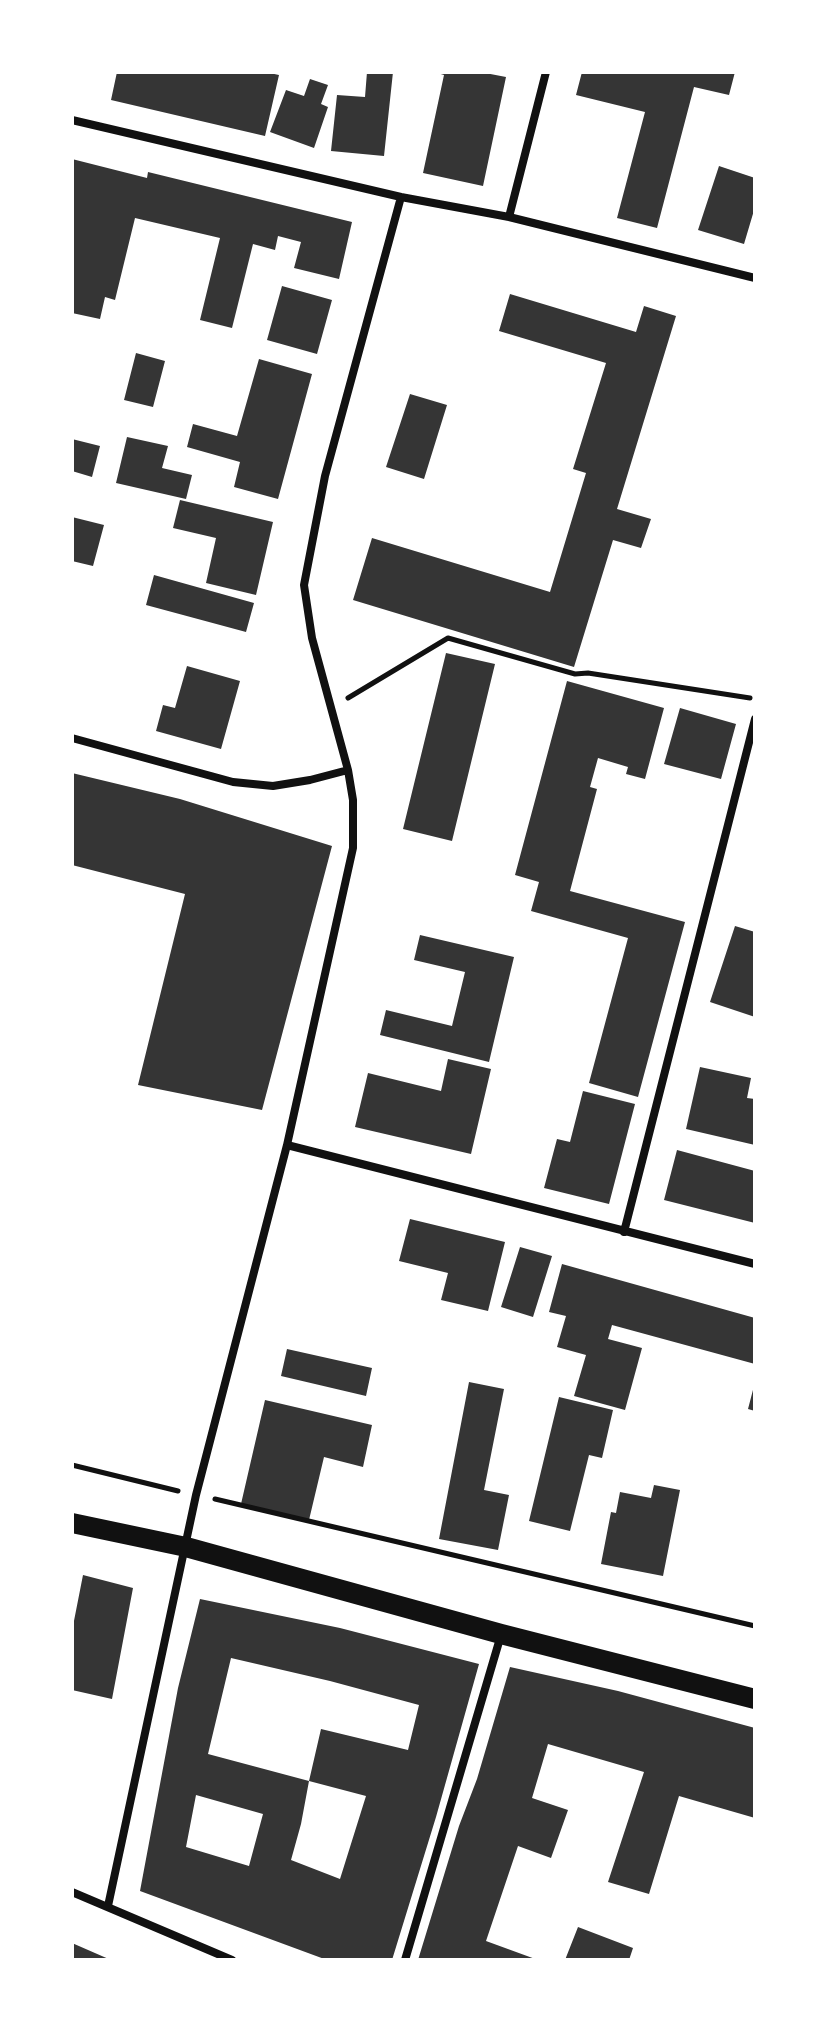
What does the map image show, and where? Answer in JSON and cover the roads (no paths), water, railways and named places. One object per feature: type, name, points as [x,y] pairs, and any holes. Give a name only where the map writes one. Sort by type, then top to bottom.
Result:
[{"type":"main road","points":[[72,1523],[186,1547],[501,1634],[755,1699]]},
{"type":"street","points":[[509,217],[546,72]]},
{"type":"street","points":[[72,120],[401,197],[509,217],[755,278]]},
{"type":"street","points":[[108,1906],[196,1495],[287,1145],[353,848],[353,800],[348,770],[312,638],[304,585],[325,476],[401,197]]},
{"type":"street","points":[[624,1232],[755,719]]},
{"type":"street","points":[[72,738],[233,782],[273,786],[348,770]]},
{"type":"street","points":[[287,1145],[755,1264]]},
{"type":"street","points":[[405,1960],[501,1634]]},
{"type":"street","points":[[72,1892],[232,1960]]}]
